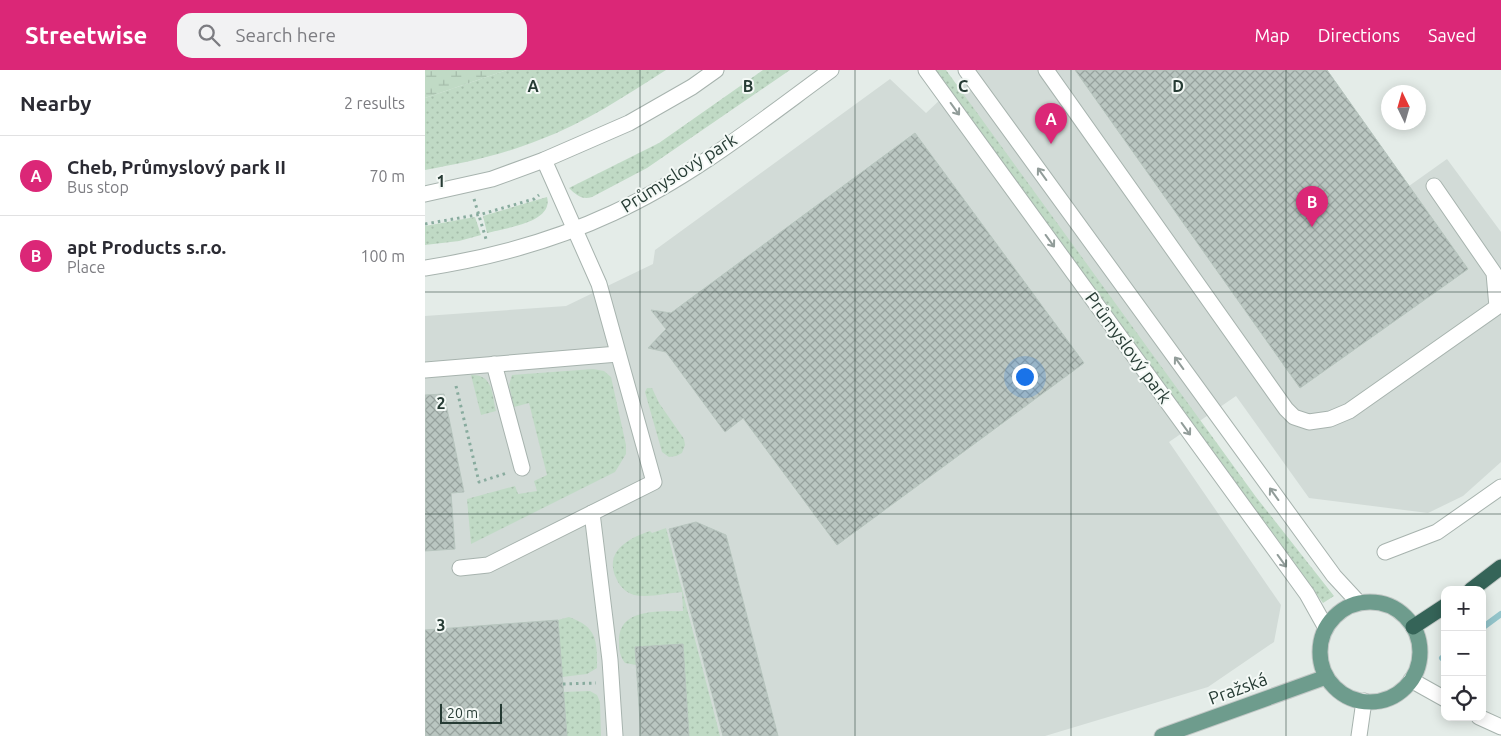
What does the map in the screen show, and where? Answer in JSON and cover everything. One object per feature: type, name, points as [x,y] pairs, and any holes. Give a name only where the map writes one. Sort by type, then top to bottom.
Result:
[{"type":"highway","points":[[1476,586],[1501,567]]},
{"type":"highway","points":[[1413,626],[1441,608]]},
{"type":"main road","points":[[1375,602],[1390,606],[1403,614],[1413,626],[1418,640],[1420,654],[1411,680],[1402,690],[1390,697],[1377,701],[1364,701],[1349,697],[1336,689],[1326,677],[1321,665],[1321,640],[1325,628],[1334,616],[1346,608],[1359,603],[1375,602]]},
{"type":"main road","name":"Pražská","points":[[1162,736],[1326,677]]},
{"type":"street","points":[[425,194],[492,179],[543,160],[629,123],[692,87],[716,70]]},
{"type":"street","name":"Průmyslový park","points":[[425,268],[491,256],[537,244],[621,210],[693,169],[831,70]]},
{"type":"street","name":"Průmyslový park","points":[[926,70],[1307,594],[1325,628]]},
{"type":"street","name":"Průmyslový park","points":[[966,70],[1334,576],[1359,603]]},
{"type":"street","points":[[1046,70],[1286,409],[1302,421],[1319,422],[1349,411],[1497,307],[1494,273],[1434,186]]},
{"type":"street","points":[[459,568],[488,565],[654,482],[599,284],[543,160]]},
{"type":"street","points":[[425,370],[618,354]]},
{"type":"street","points":[[494,364],[522,468]]},
{"type":"street","points":[[1385,552],[1437,532],[1501,488]]},
{"type":"street","points":[[592,513],[611,682],[615,736]]},
{"type":"street","points":[[1411,680],[1441,697]]},
{"type":"street","points":[[1359,736],[1364,701]]},
{"type":"street","points":[[1486,720],[1501,726]]},
{"type":"path","points":[[425,224],[479,214],[540,196],[527,166]]},
{"type":"path","points":[[474,199],[491,256]]},
{"type":"path","points":[[449,387],[457,386],[479,482],[522,468]]},
{"type":"path","points":[[563,684],[611,682]]},
{"type":"shaded area","points":[[972,70],[1327,70],[1409,186],[1447,159],[1501,232],[1501,462],[1463,496],[1428,513],[1309,498],[1236,396],[1169,442],[1281,605],[1274,642],[1208,687],[1045,736],[425,736],[425,316],[566,306],[653,264],[655,250],[890,79],[926,113]]},
{"type":"green space","points":[[425,70],[507,70],[425,98]]},
{"type":"green space","points":[[507,70],[666,70],[604,108],[556,133],[497,154],[425,170],[425,98]]},
{"type":"green space","points":[[763,70],[790,70],[647,168],[592,197],[585,198],[579,196],[569,188],[659,143]]},
{"type":"green space","points":[[935,70],[946,70],[1256,497],[1334,596],[1323,603]]},
{"type":"green space","points":[[547,197],[547,206],[543,213],[536,218],[526,223],[487,233],[483,216]]},
{"type":"green space","points":[[475,217],[481,235],[459,241],[425,245],[425,226]]},
{"type":"green space","points":[[593,369],[604,371],[611,377],[626,445],[626,454],[615,472],[471,544],[467,499],[515,486],[518,494],[537,491],[534,481],[547,475],[529,403],[514,407],[509,385],[512,375]]},
{"type":"green space","points":[[471,375],[488,381],[496,411],[481,415]]},
{"type":"green space","points":[[647,388],[652,388],[659,403],[684,439],[685,445],[682,453],[676,456],[669,457],[662,452],[645,392]]},
{"type":"green space","points":[[666,528],[720,736],[689,736],[683,644],[635,647],[636,665],[625,663],[620,653],[621,631],[625,623],[633,617],[652,612],[683,611],[682,592],[652,596],[634,595],[620,585],[613,570],[615,554],[626,543],[650,531],[652,533]]},
{"type":"green space","points":[[569,617],[585,625],[590,630],[596,642],[597,668],[587,674],[562,677],[558,620]]},
{"type":"green space","points":[[590,691],[597,695],[600,702],[601,736],[567,736],[563,692]]},
{"type":"building","points":[[1075,70],[1327,70],[1468,269],[1300,388]]},
{"type":"building","points":[[915,133],[1084,363],[837,545],[743,418],[725,432],[666,352],[648,348],[666,329],[651,310],[671,313]]},
{"type":"building","points":[[444,394],[464,492],[451,493],[455,549],[425,551],[425,395]]},
{"type":"building","points":[[696,522],[726,535],[778,736],[723,736],[669,529]]},
{"type":"building","points":[[558,620],[567,736],[425,736],[425,630]]},
{"type":"building","points":[[683,644],[689,736],[641,736],[635,647]]},
{"type":"waterway","points":[[1486,625],[1501,614]]},
{"type":"place","name":"Cheb, Průmyslový park II","points":[[1051,144]]},
{"type":"place","name":"apt Products s.r.o.","points":[[1312,227]]}]
